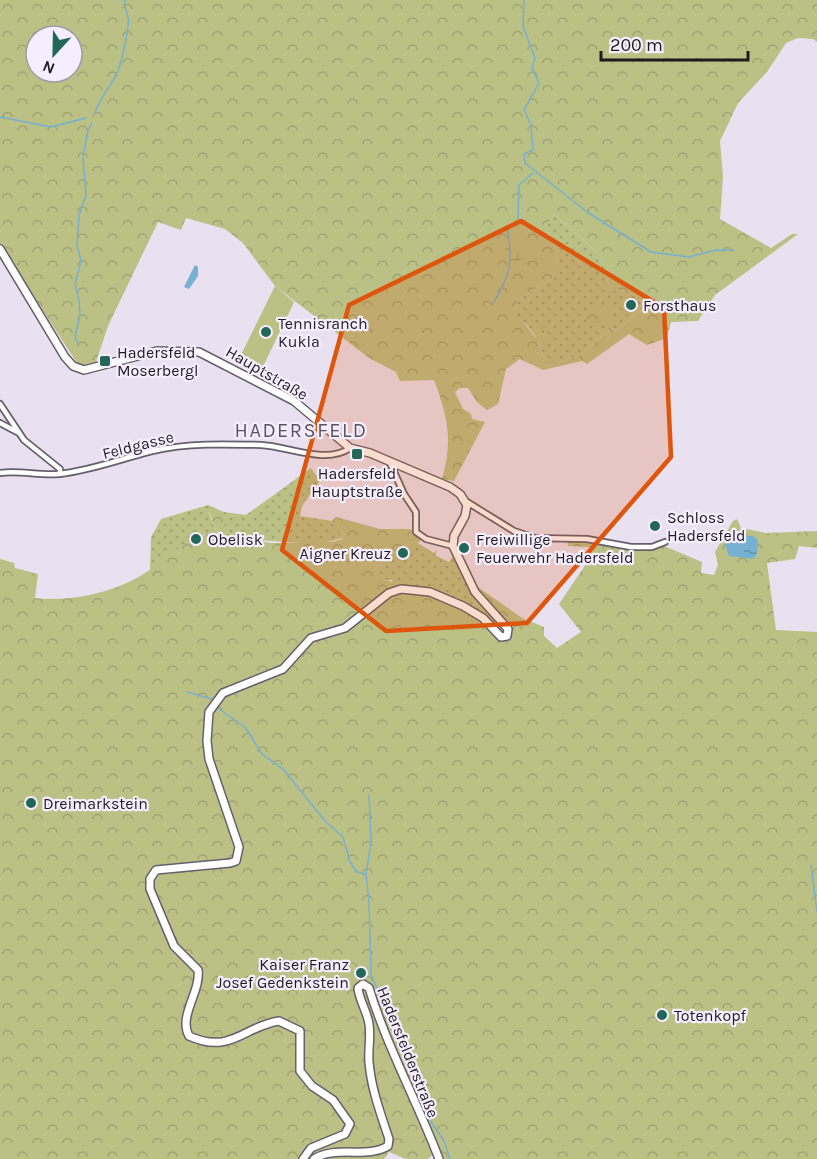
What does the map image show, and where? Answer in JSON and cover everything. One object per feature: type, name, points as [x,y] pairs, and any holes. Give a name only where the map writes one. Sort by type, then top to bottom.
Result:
[{"type":"street","name":"Hauptstraße","points":[[0,249],[65,357],[78,368],[84,370],[163,350],[199,352],[294,401],[350,448],[370,453],[450,486],[465,500]]},
{"type":"street","points":[[0,404],[14,421],[19,433]]},
{"type":"street","points":[[0,423],[19,433],[60,469],[60,474]]},
{"type":"street","name":"Feldgasse","points":[[0,473],[60,474],[115,464],[150,452],[182,447],[263,445],[327,454],[342,453],[350,448]]},
{"type":"street","points":[[390,463],[404,494],[416,512],[416,532],[431,541],[453,546]]},
{"type":"street","points":[[465,500],[514,531],[535,538],[595,539],[631,548],[652,548],[665,542]]},
{"type":"street","points":[[303,1159],[311,1148],[345,1134],[350,1124],[333,1100],[312,1086],[300,1071],[300,1031],[279,1021],[220,1042],[207,1042],[189,1036],[185,1022],[198,986],[198,970],[171,939],[152,893],[150,879],[153,872],[159,869],[236,861],[240,847],[209,759],[207,741],[209,712],[223,693],[283,669],[311,638],[345,628],[389,592],[401,589],[430,592],[463,606],[483,618],[499,636],[507,636],[507,626],[475,592],[453,546],[454,536],[465,516],[465,500]]},
{"type":"street","name":"Hadersfelderstraße","points":[[314,1159],[326,1154],[372,1154],[388,1146],[389,1139],[376,1097],[369,1062],[369,1028],[366,1010],[358,988],[363,984],[369,988],[382,1029],[399,1062],[439,1159]]},
{"type":"highlighted area","points":[[521,221],[664,308],[671,457],[527,623],[386,631],[282,550],[349,305]]},
{"type":"green space","points":[[0,0],[817,0],[817,42],[813,39],[798,38],[786,43],[767,72],[738,103],[720,141],[723,177],[720,219],[771,248],[792,234],[798,234],[715,295],[698,321],[671,322],[667,338],[647,345],[629,334],[587,364],[582,361],[543,370],[520,359],[506,369],[498,404],[487,410],[477,402],[468,388],[460,388],[455,392],[463,409],[471,414],[472,419],[485,422],[454,481],[442,479],[448,440],[446,417],[434,380],[400,381],[396,372],[369,358],[275,286],[243,243],[225,229],[186,218],[181,230],[158,222],[108,326],[96,362],[79,366],[0,245]],"holes":[[[554,214],[601,256],[610,290],[628,291],[645,304],[660,298],[661,306],[638,312],[616,331],[611,327],[611,317],[615,310],[601,304],[592,306],[585,316],[592,323],[603,319],[609,330],[579,356],[545,366],[538,342],[546,341],[543,325],[533,327],[536,338],[521,319],[513,320],[518,299],[553,278],[558,254],[546,227]]]},
{"type":"green space","points":[[554,214],[601,256],[610,290],[628,291],[645,304],[660,298],[661,307],[638,312],[616,331],[611,327],[611,317],[615,310],[603,319],[609,330],[579,356],[545,366],[537,338],[526,324],[513,320],[518,299],[553,278],[558,254],[546,227]]},
{"type":"green space","points":[[507,243],[527,250],[517,265],[502,258]]},
{"type":"green space","name":"Tennisranch Kukla","points":[[275,286],[294,302],[259,375],[237,363]]},
{"type":"green space","points":[[311,468],[320,481],[302,506],[300,516],[332,521],[336,530],[345,533],[342,538],[320,544],[236,539],[223,535],[208,511],[218,535],[214,537],[207,533],[201,537],[199,544],[150,570],[151,537],[161,519],[208,505],[224,512],[246,515]]},
{"type":"green space","points":[[208,509],[225,519],[224,536],[272,543],[332,542],[342,539],[345,533],[335,530],[332,521],[336,517],[380,529],[410,529],[420,539],[420,542],[402,546],[376,568],[385,580],[394,582],[395,587],[416,587],[436,593],[503,632],[504,629],[465,582],[468,580],[522,618],[544,627],[544,636],[557,648],[581,632],[559,604],[590,558],[589,547],[568,546],[567,541],[601,542],[650,551],[664,546],[702,562],[701,573],[714,575],[718,565],[715,552],[733,521],[737,519],[741,528],[766,533],[817,531],[817,548],[799,546],[795,559],[767,563],[776,630],[817,632],[817,1159],[440,1159],[436,1151],[428,1159],[406,1159],[389,1152],[384,1159],[0,1159],[0,559],[14,563],[15,568],[38,574],[35,598],[50,599],[96,594],[138,577],[182,546],[194,541],[199,544],[201,538],[207,533],[214,537],[218,535]]},
{"type":"green space","points":[[416,542],[434,553],[438,549],[435,555],[449,562],[453,556],[465,582],[504,632],[500,633],[395,587],[392,580],[385,580],[376,568],[402,546]]},
{"type":"water","points":[[195,265],[198,267],[198,276],[189,289],[184,287]]},
{"type":"water","points":[[732,535],[753,536],[758,540],[757,554],[753,559],[729,556],[725,545]]},
{"type":"waterway","points":[[95,113],[117,74],[120,64],[128,22],[125,0]]},
{"type":"waterway","points":[[524,0],[523,26],[535,58],[532,68],[539,83],[524,110],[531,125],[533,150],[524,154],[525,163],[587,212],[651,252],[689,257],[716,250],[734,250]]},
{"type":"waterway","points":[[0,117],[51,127],[86,118]]},
{"type":"waterway","points":[[78,344],[75,337],[80,315],[75,284],[81,261],[77,245],[79,215],[86,195],[83,157],[88,130],[92,123]]},
{"type":"waterway","points":[[493,304],[509,268],[508,229],[518,223],[519,185],[533,173]]},
{"type":"waterway","points":[[187,692],[212,699]]},
{"type":"waterway","points":[[216,707],[245,727],[262,754],[283,769],[325,821],[343,837],[350,862],[356,871],[365,875]]},
{"type":"waterway","points":[[369,795],[371,841],[366,875],[371,975],[387,1011],[392,1030],[398,1036],[411,1060],[411,1069],[426,1098],[431,1122],[444,1141],[450,1159]]},
{"type":"waterway","points":[[811,865],[817,912]]},
{"type":"place","name":"Forsthaus","points":[[631,305]]},
{"type":"place","name":"Tennisranch Kukla","points":[[266,332]]},
{"type":"place","name":"Hadersfeld Moserbergl","points":[[105,361]]},
{"type":"place","name":"Hadersfeld Hauptstraße","points":[[357,454]]},
{"type":"place","name":"Schloss Hadersfeld","points":[[655,526]]},
{"type":"place","name":"Obelisk","points":[[196,539]]},
{"type":"place","name":"Freiwillige Feuerwehr Hadersfeld","points":[[464,548]]},
{"type":"place","name":"Aigner Kreuz","points":[[403,553]]},
{"type":"place","name":"Dreimarkstein","points":[[31,803]]},
{"type":"place","name":"Kaiser Franz Josef Gedenkstein","points":[[361,973]]},
{"type":"place","name":"Totenkopf","points":[[662,1015]]},
{"type":"district","name":"HADERSFELD","points":[[301,430]]}]
